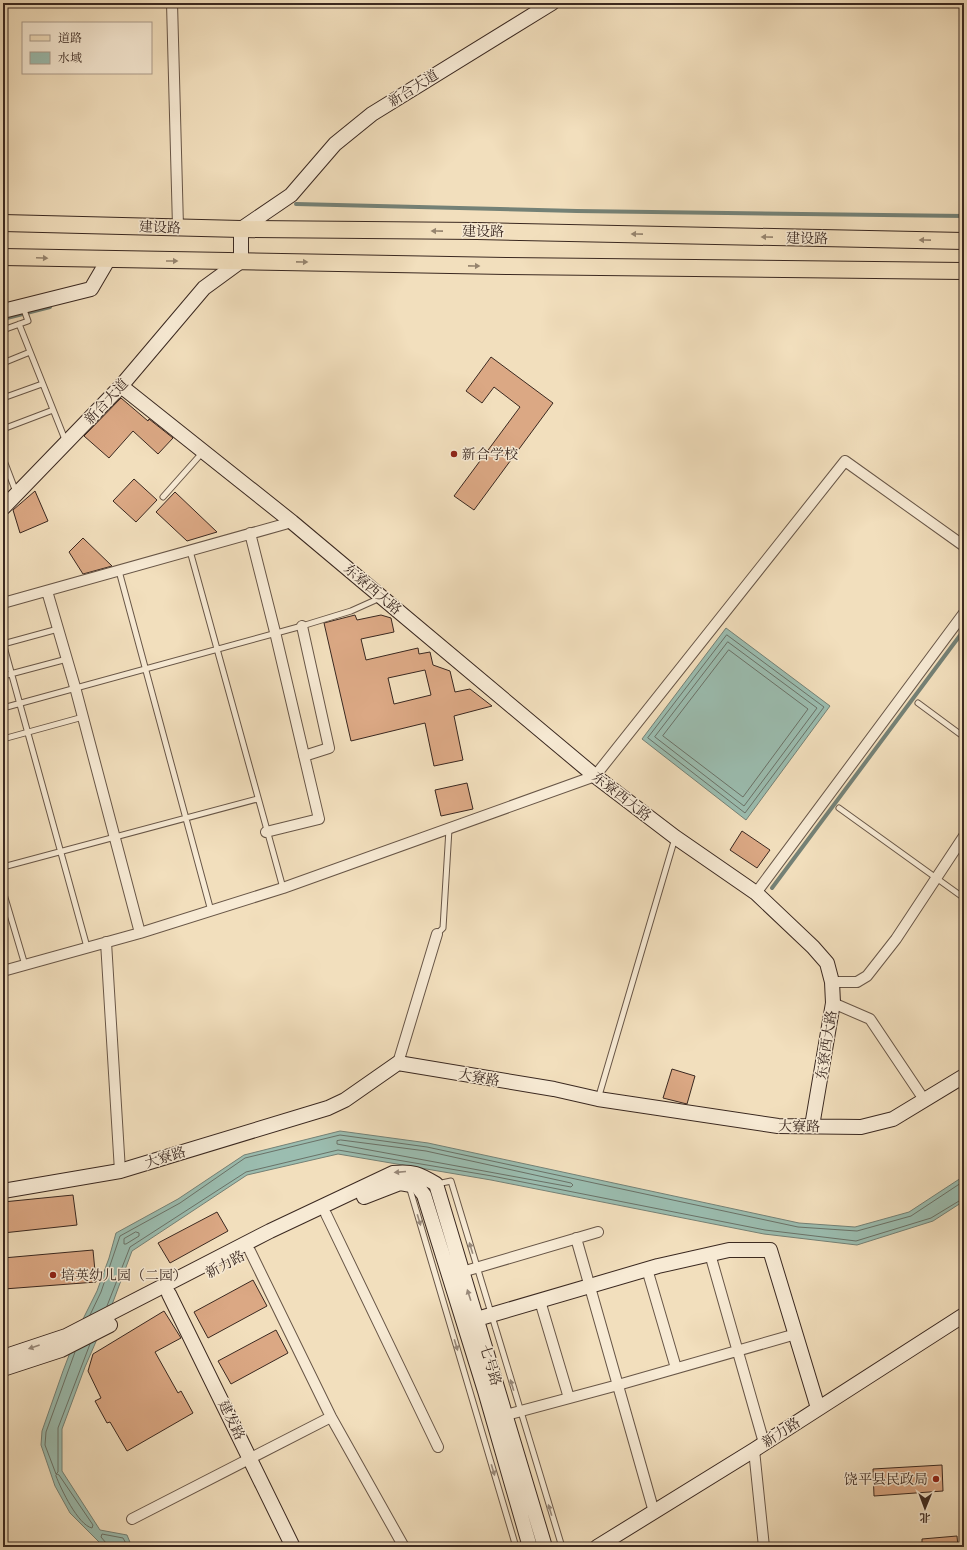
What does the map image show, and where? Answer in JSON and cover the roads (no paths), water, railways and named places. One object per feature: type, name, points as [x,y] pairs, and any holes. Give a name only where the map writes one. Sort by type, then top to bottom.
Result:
[{"type":"main road","name":"建设路","points":[[3,223],[241,229],[485,231],[964,241]]},
{"type":"main road","points":[[3,257],[506,266],[964,271]]},
{"type":"street","points":[[172,3],[178,227]]},
{"type":"street","name":"新合大道","points":[[241,229],[291,195],[335,144],[372,114],[552,3]]},
{"type":"street","points":[[241,229],[242,261]]},
{"type":"street","points":[[3,311],[25,311],[91,289],[108,260]]},
{"type":"street","name":"新合大道","points":[[3,508],[121,386],[204,288],[242,261]]},
{"type":"street","name":"东寮西大路","points":[[121,386],[292,522],[595,776],[675,837],[756,893],[813,946],[827,963],[832,982],[833,1003],[812,1126]]},
{"type":"street","points":[[3,971],[87,947],[140,934],[282,888],[595,776],[845,462],[964,546]]},
{"type":"street","points":[[3,603],[292,522]]},
{"type":"street","points":[[250,533],[276,632],[319,819],[266,832]]},
{"type":"street","points":[[47,591],[75,687],[140,934]]},
{"type":"street","points":[[756,893],[964,613]]},
{"type":"street","points":[[302,626],[330,748],[304,756]]},
{"type":"street","points":[[832,982],[857,982],[867,976],[896,939],[964,836]]},
{"type":"street","points":[[398,1063],[437,934]]},
{"type":"street","points":[[106,942],[120,1171]]},
{"type":"street","points":[[833,1003],[870,1019],[925,1101]]},
{"type":"street","name":"大寮路","points":[[3,1191],[120,1171],[328,1108],[345,1100],[398,1063],[554,1089],[598,1099],[778,1126],[861,1127],[893,1119],[964,1076]]},
{"type":"street","points":[[3,1357],[66,1336],[115,1317],[270,1231],[375,1186],[393,1173],[408,1171],[418,1173],[436,1184]]},
{"type":"street","name":"新力路","points":[[3,1369],[61,1350],[115,1317],[169,1294],[250,1251],[326,1214],[375,1186],[408,1183]]},
{"type":"street","name":"七号路","points":[[408,1183],[417,1186],[424,1195],[485,1391],[530,1547]]},
{"type":"street","name":"七号路","points":[[436,1184],[545,1547]]},
{"type":"street","points":[[326,1214],[438,1447]]},
{"type":"street","points":[[462,1272],[598,1232]]},
{"type":"street","points":[[576,1238],[654,1512]]},
{"type":"street","points":[[477,1319],[647,1269],[710,1254],[729,1250],[770,1250],[818,1408]]},
{"type":"street","points":[[250,1251],[331,1417],[404,1547]]},
{"type":"street","points":[[710,1254],[737,1350],[759,1447],[764,1547]]},
{"type":"street","points":[[647,1269],[676,1368]]},
{"type":"street","name":"建发路","points":[[169,1294],[293,1547]]},
{"type":"street","points":[[540,1300],[569,1398]]},
{"type":"street","name":"新力路","points":[[597,1547],[759,1447],[964,1315]]},
{"type":"street","points":[[506,1415],[618,1385],[796,1334]]},
{"type":"street","points":[[132,1519],[331,1417]]},
{"type":"lane","points":[[3,330],[28,321],[25,311]]},
{"type":"lane","points":[[19,324],[52,410],[67,442]]},
{"type":"lane","points":[[3,363],[30,352]]},
{"type":"lane","points":[[3,398],[42,384]]},
{"type":"lane","points":[[3,429],[52,410]]},
{"type":"lane","points":[[163,497],[203,452]]},
{"type":"lane","points":[[3,458],[17,494]]},
{"type":"lane","points":[[190,551],[282,888]]},
{"type":"lane","points":[[119,571],[211,911]]},
{"type":"lane","points":[[3,708],[217,648],[302,626],[351,611],[382,597]]},
{"type":"lane","points":[[58,629],[3,644],[87,947]]},
{"type":"lane","points":[[3,676],[67,659]]},
{"type":"lane","points":[[918,703],[964,736]]},
{"type":"lane","points":[[3,738],[83,717]]},
{"type":"lane","points":[[3,867],[257,799]]},
{"type":"lane","points":[[839,808],[964,898]]},
{"type":"lane","points":[[437,934],[443,928],[449,829]]},
{"type":"lane","points":[[598,1099],[675,837]]},
{"type":"lane","points":[[3,891],[25,965]]},
{"type":"lane","points":[[436,1184],[451,1181],[562,1547]]},
{"type":"lane","points":[[408,1183],[516,1547]]},
{"type":"water","points":[[726,628],[830,706],[746,820],[642,739]]},
{"type":"water","points":[[340,1131],[428,1143],[799,1223],[855,1227],[909,1212],[964,1176],[964,1201],[933,1221],[857,1245],[764,1234],[491,1180],[338,1154],[247,1175],[132,1251],[113,1302],[85,1367],[62,1429],[62,1471],[100,1530],[127,1535],[132,1547],[104,1547],[70,1513],[55,1486],[41,1445],[42,1431],[63,1371],[82,1321],[97,1291],[116,1233],[178,1199],[244,1155]]},
{"type":"waterway","points":[[296,204],[577,211],[964,216]]},
{"type":"waterway","points":[[3,319],[50,307]]},
{"type":"waterway","points":[[772,888],[964,630]]},
{"type":"place","name":"新合学校","points":[[454,454]]},
{"type":"place","name":"培英幼儿园（二园）","points":[[53,1275]]},
{"type":"place","name":"饶平县民政局","points":[[936,1479]]}]
